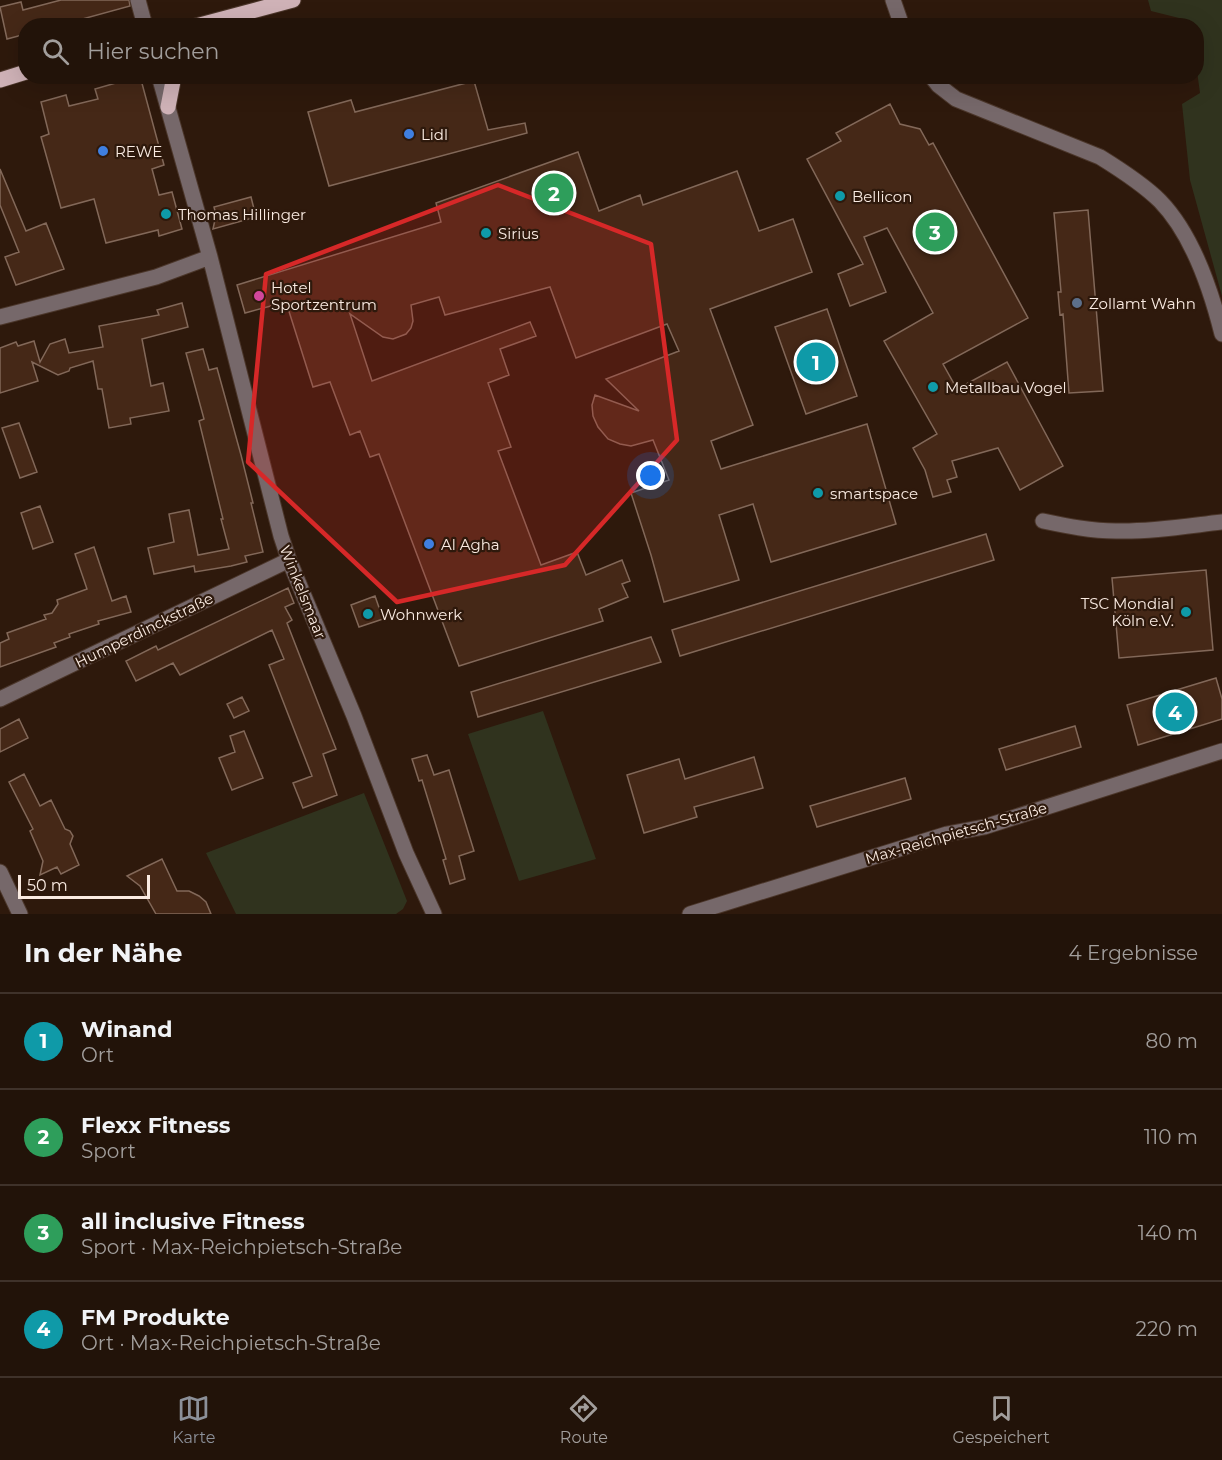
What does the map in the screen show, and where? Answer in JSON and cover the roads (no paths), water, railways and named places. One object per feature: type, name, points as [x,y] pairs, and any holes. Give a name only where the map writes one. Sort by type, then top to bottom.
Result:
[{"type":"main road","points":[[230,18],[293,0]]},
{"type":"main road","points":[[0,80],[18,74]]},
{"type":"main road","points":[[168,107],[172,84]]},
{"type":"street","points":[[138,0],[144,18]]},
{"type":"street","points":[[893,0],[899,18]]},
{"type":"street","name":"Winkelsmaar","points":[[161,84],[210,258],[271,499],[289,560],[354,716],[405,853],[431,913]]},
{"type":"street","points":[[937,84],[956,99],[1100,157],[1121,170],[1160,202],[1191,244],[1215,307],[1222,334]]},
{"type":"street","points":[[0,317],[156,277],[210,258]]},
{"type":"street","points":[[1043,522],[1085,529],[1140,531],[1222,522]]},
{"type":"street","name":"Humperdinckstraße","points":[[0,699],[289,560]]},
{"type":"street","name":"Max-Reichpietsch-Straße","points":[[690,914],[947,834],[984,827],[1222,752]]},
{"type":"street","points":[[0,872],[21,914]]},
{"type":"place","name":"Lidl","points":[[409,134]]},
{"type":"place","name":"REWE","points":[[103,151]]},
{"type":"place","name":"Flexx Fitness","points":[[554,193]]},
{"type":"place","name":"Bellicon","points":[[840,196]]},
{"type":"place","name":"Thomas Hillinger","points":[[166,214]]},
{"type":"place","name":"all inclusive Fitness","points":[[935,232]]},
{"type":"place","name":"Sirius","points":[[486,233]]},
{"type":"place","name":"Hotel Sportzentrum","points":[[259,296]]},
{"type":"place","name":"Zollamt Wahn","points":[[1077,303]]},
{"type":"place","name":"Winand","points":[[816,362]]},
{"type":"place","name":"Metallbau Vogel","points":[[933,387]]},
{"type":"place","name":"smartspace","points":[[818,493]]},
{"type":"place","name":"Al Agha","points":[[429,544]]},
{"type":"place","name":"TSC Mondial Köln e.V.","points":[[1186,612]]},
{"type":"place","name":"Wohnwerk","points":[[368,614]]},
{"type":"place","name":"FM Produkte","points":[[1175,712]]}]
